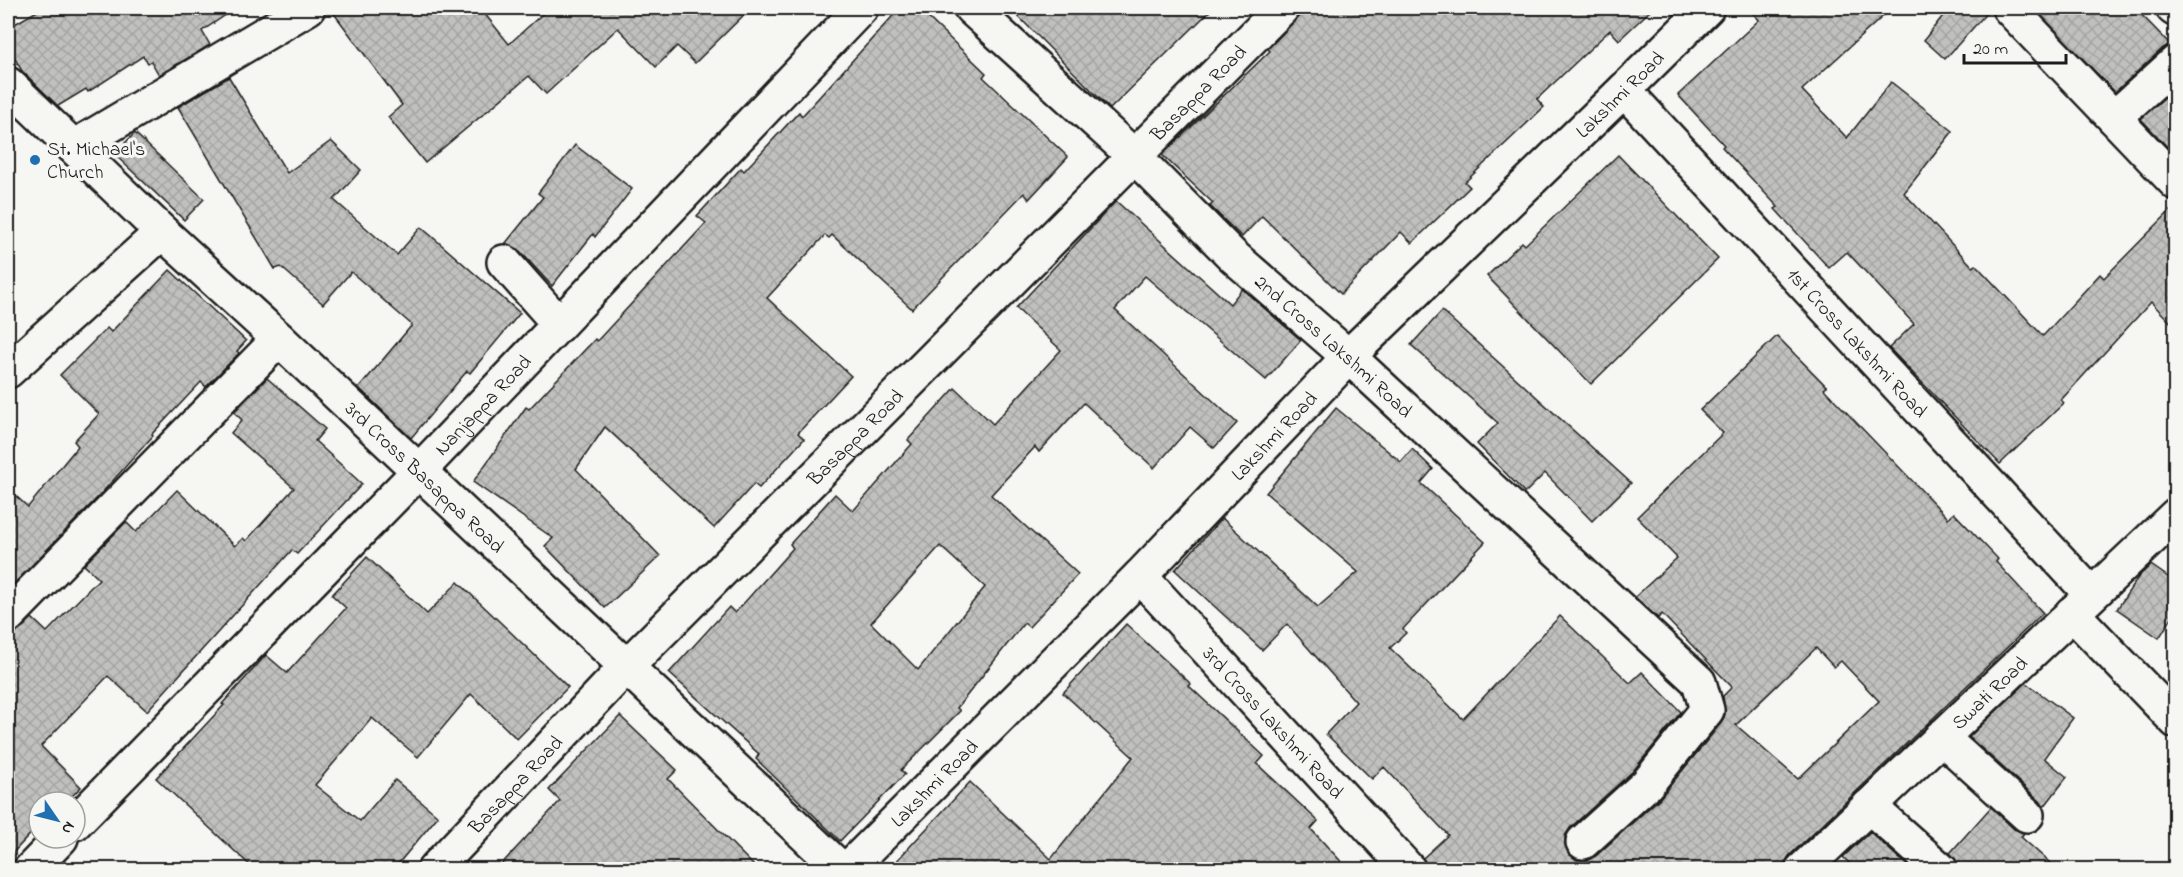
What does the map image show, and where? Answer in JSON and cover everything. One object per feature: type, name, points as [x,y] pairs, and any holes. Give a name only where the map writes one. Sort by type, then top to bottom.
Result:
[{"type":"street","points":[[75,147],[308,8]]},
{"type":"street","name":"Nanjappa Road","points":[[87,811],[419,471],[861,8]]},
{"type":"street","name":"2nd Cross Lakshmi Road","points":[[971,8],[1134,156],[1233,256],[1349,357],[1699,682],[1707,710],[1647,784],[1583,842]]},
{"type":"street","name":"Basappa Road","points":[[434,870],[627,666],[1282,8]]},
{"type":"street","name":"Lakshmi Road","points":[[844,870],[1140,576],[1349,357],[1707,8]]},
{"type":"street","points":[[2009,8],[2175,183]]},
{"type":"street","points":[[2114,118],[2175,62]]},
{"type":"street","name":"3rd Cross Basappa Road","points":[[8,84],[162,232],[844,870]]},
{"type":"street","name":"1st Cross Lakshmi Road","points":[[1624,90],[2081,604],[2175,721]]},
{"type":"street","points":[[8,371],[162,232]]},
{"type":"street","points":[[504,262],[559,324]]},
{"type":"street","points":[[8,616],[279,339]]},
{"type":"street","name":"Swati Road","points":[[1802,870],[2175,515]]},
{"type":"street","name":"3rd Cross Lakshmi Road","points":[[1140,576],[1409,870]]},
{"type":"street","points":[[1941,737],[2026,815]]},
{"type":"street","points":[[1869,806],[1941,870]]},
{"type":"street","points":[[30,870],[49,850]]},
{"type":"building","points":[[42,8],[236,8],[202,31],[210,45],[159,75],[151,61],[148,63],[143,56],[88,92],[86,89],[58,106],[22,71],[8,46],[8,28]]},
{"type":"building","points":[[330,8],[480,8],[509,44],[549,8],[751,8],[695,63],[677,46],[656,67],[618,28],[546,94],[529,76],[425,163],[388,117],[402,105]]},
{"type":"building","points":[[900,8],[918,8],[986,73],[983,77],[1068,157],[1029,199],[1024,193],[912,309],[832,235],[829,238],[825,235],[767,298],[851,376],[798,433],[804,439],[759,488],[754,484],[714,528],[605,427],[576,469],[660,556],[605,608],[545,546],[553,538],[473,482],[526,407],[529,409],[595,339],[597,341],[706,223],[697,216],[741,168],[744,171],[799,112],[802,116]]},
{"type":"building","points":[[1010,8],[1213,8],[1110,109]]},
{"type":"building","points":[[1307,8],[1653,8],[1619,40],[1610,30],[1537,99],[1544,107],[1465,182],[1470,187],[1412,243],[1401,232],[1341,294],[1262,216],[1242,237],[1210,206],[1213,203],[1162,155],[1270,51],[1268,49]]},
{"type":"building","points":[[1748,8],[1892,8],[1802,90],[1847,138],[1891,82],[1953,131],[1904,193],[1973,267],[1976,265],[2043,336],[2100,274],[2104,278],[2175,206],[2175,327],[2151,302],[2061,400],[2064,403],[2000,464],[1889,348],[1914,324],[1847,252],[1829,268],[1775,209],[1778,207],[1722,147],[1724,145],[1678,95],[1759,20]]},
{"type":"building","points":[[1949,8],[1991,8],[1945,59],[1924,40]]},
{"type":"building","points":[[2034,8],[2135,8],[2170,44],[2115,92]]},
{"type":"building","points":[[229,77],[287,173],[331,141],[361,170],[334,200],[397,255],[421,227],[520,313],[470,373],[467,371],[411,438],[359,388],[412,325],[351,272],[323,304],[281,267],[275,269],[178,107]]},
{"type":"building","points":[[2175,88],[2175,155],[2141,119]]},
{"type":"building","points":[[135,133],[204,199],[184,220],[114,154]]},
{"type":"building","points":[[575,145],[632,189],[595,237],[593,234],[552,286],[518,249],[505,244],[543,197],[538,193]]},
{"type":"building","points":[[1618,155],[1718,259],[1591,384],[1487,276],[1522,242],[1525,245]]},
{"type":"building","points":[[1116,201],[1230,304],[1242,289],[1301,340],[1266,380],[1145,276],[1115,310],[1237,423],[1214,448],[1190,427],[1154,468],[1084,403],[1039,452],[1035,447],[991,495],[1078,574],[1029,627],[1024,623],[957,708],[960,711],[901,770],[905,774],[840,841],[756,759],[759,754],[669,673],[729,607],[735,613],[793,548],[790,544],[835,494],[853,511],[912,444],[908,440],[955,388],[993,424],[1061,350],[1016,308]],"holes":[[[940,546],[985,587],[918,670],[871,623]]]},
{"type":"building","points":[[170,270],[246,341],[237,351],[239,353],[206,387],[201,382],[152,434],[153,436],[99,496],[8,590],[8,489],[28,507],[78,446],[74,441],[99,414],[60,375],[107,328],[111,332]]},
{"type":"building","points":[[1442,311],[1631,483],[1592,521],[1545,473],[1525,493],[1477,444],[1498,423],[1411,345]]},
{"type":"building","points":[[1777,336],[1827,387],[1824,389],[1948,518],[1954,513],[1998,559],[1996,562],[2043,613],[1789,856],[1784,864],[1784,870],[1427,870],[1423,858],[1448,835],[1384,767],[1372,779],[1326,734],[1356,702],[1287,624],[1262,650],[1175,570],[1222,518],[1318,607],[1358,572],[1266,493],[1336,408],[1401,462],[1412,449],[1433,469],[1421,483],[1485,542],[1403,629],[1406,633],[1390,648],[1463,719],[1560,616],[1630,683],[1642,672],[1681,712],[1633,771],[1570,828],[1565,836],[1565,845],[1569,854],[1577,860],[1588,860],[1596,856],[1660,798],[1722,722],[1725,714],[1723,696],[1732,687],[1662,614],[1658,618],[1635,597],[1677,558],[1637,517],[1723,433],[1700,410]],"holes":[[[1816,648],[1834,667],[1841,661],[1879,701],[1798,779],[1736,725]]]},
{"type":"building","points":[[267,378],[325,429],[315,441],[362,484],[297,554],[292,550],[147,711],[108,676],[41,746],[81,787],[78,790],[27,790],[27,838],[8,858],[8,634],[14,634],[32,618],[47,632],[99,579],[84,565],[126,522],[136,532],[177,490],[235,546],[243,538],[246,541],[294,488],[231,433],[242,420],[234,412]]},
{"type":"building","points":[[367,557],[427,614],[458,582],[568,687],[517,739],[471,694],[418,757],[372,718],[315,785],[360,821],[395,780],[438,816],[393,870],[255,870],[156,778],[224,705],[222,704],[266,655],[287,673],[346,608],[332,595]]},
{"type":"building","points":[[2151,565],[2175,582],[2175,613],[2159,638],[2117,609],[2139,576]]},
{"type":"building","points":[[1126,624],[1264,756],[1257,764],[1318,821],[1311,829],[1349,870],[888,870],[970,782],[1051,859],[1133,757],[1063,693]]},
{"type":"building","points":[[2026,683],[2073,718],[2044,758],[2067,777],[2044,807],[1969,737]]},
{"type":"building","points":[[620,716],[677,770],[668,779],[758,870],[496,870],[560,801],[549,790]]},
{"type":"building","points":[[1991,807],[2014,829],[2024,833],[2021,837],[2058,870],[1959,870],[1959,864],[1950,853]]},
{"type":"building","points":[[1870,832],[1912,870],[1856,870],[1843,857]]},
{"type":"place","name":"St. Michael's Church","points":[[35,160]]}]
